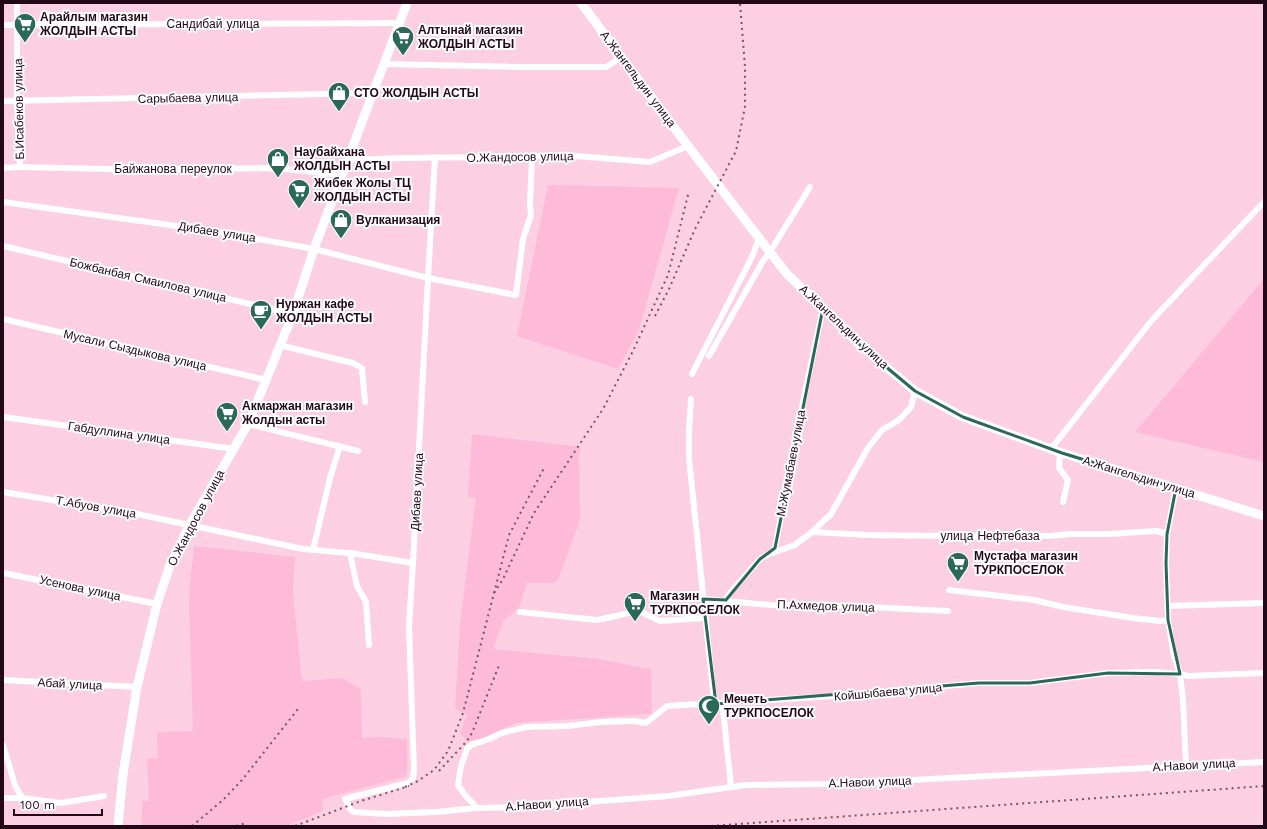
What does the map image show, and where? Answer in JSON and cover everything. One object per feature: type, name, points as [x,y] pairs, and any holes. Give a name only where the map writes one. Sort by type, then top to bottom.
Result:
[{"type":"street","name":"Б.Исабеков улица","points":[[17,3],[17,101],[20,167]]},
{"type":"street","name":"О.Жандосов улица","points":[[118,826],[123,774],[137,687],[157,604],[170,565],[209,489],[248,424],[279,345],[293,314],[314,249],[374,94],[407,3]]},
{"type":"street","name":"А.Жангельдин улица","points":[[581,3],[688,146],[786,273],[861,346],[915,391],[963,417],[1060,453],[1264,516]]},
{"type":"street","name":"Сандибай улица","points":[[3,25],[399,23]]},
{"type":"street","points":[[384,64],[606,67],[622,57]]},
{"type":"street","name":"Сарыбаева улица","points":[[3,101],[374,94]]},
{"type":"street","name":"О.Жандосов улица","points":[[349,160],[435,157],[576,156],[650,162],[688,146]]},
{"type":"street","name":"Дибаев улица","points":[[414,767],[409,626],[435,157]]},
{"type":"street","name":"Дибаев улица","points":[[3,202],[213,231],[314,249],[428,278],[516,295],[523,239],[531,215],[532,157]]},
{"type":"street","name":"Байжанова переулок","points":[[3,168],[20,167],[148,170],[275,168],[342,175]]},
{"type":"street","points":[[709,356],[763,261],[810,187]]},
{"type":"street","points":[[1050,449],[1152,320],[1264,202]]},
{"type":"street","points":[[692,374],[751,259],[759,239]]},
{"type":"street","name":"Божбанбая Смаилова улица","points":[[3,246],[293,314]]},
{"type":"street","name":"М.Жумабаев улица","points":[[771,553],[775,548],[823,308]]},
{"type":"street","name":"Мусали Сыздыкова улица","points":[[3,319],[266,380]]},
{"type":"street","points":[[279,345],[353,363],[362,368],[365,402]]},
{"type":"street","points":[[726,600],[729,594],[760,559],[795,544],[812,532],[831,514],[868,448],[882,430],[899,420],[911,407],[915,391]]},
{"type":"street","points":[[691,399],[689,458],[703,599],[713,691],[716,704],[723,709],[731,787]]},
{"type":"street","name":"Габдуллина улица","points":[[3,417],[234,449]]},
{"type":"street","points":[[248,424],[358,451]]},
{"type":"street","points":[[313,550],[330,478],[340,446]]},
{"type":"street","points":[[1060,453],[1060,468],[1068,480],[1064,502]]},
{"type":"street","points":[[1176,488],[1166,534],[1168,620],[1174,656],[1180,674],[1183,699],[1186,766]]},
{"type":"street","name":"Т.Абуов улица","points":[[3,492],[137,514],[189,526]]},
{"type":"street","points":[[189,526],[313,550],[350,553],[413,563]]},
{"type":"street","name":"улица Нефтебаза","points":[[812,532],[868,535],[964,536],[1050,536],[1156,531],[1166,534]]},
{"type":"street","points":[[350,553],[356,586],[366,602],[368,645]]},
{"type":"street","name":"Усенова улица","points":[[3,573],[157,604]]},
{"type":"street","points":[[949,590],[1034,600],[1063,607],[1133,618],[1168,620]]},
{"type":"street","name":"П.Ахмедов улица","points":[[703,599],[770,604],[948,611]]},
{"type":"street","points":[[1168,606],[1264,603]]},
{"type":"street","points":[[520,612],[597,620],[639,611],[660,621],[705,618]]},
{"type":"street","name":"Койшыбаева улица","points":[[477,808],[465,795],[458,784],[464,754],[467,749],[471,745],[502,733],[526,727],[568,726],[601,722],[634,721],[646,723],[668,706],[836,696],[979,683],[1030,683],[1108,673],[1156,672],[1188,676],[1264,673]]},
{"type":"street","name":"Абай улица","points":[[3,680],[137,687]]},
{"type":"street","points":[[3,745],[16,785],[22,798]]},
{"type":"street","name":"А.Навои улица","points":[[414,767],[413,778],[408,783],[345,799],[350,809],[354,812],[361,813],[386,814],[436,812],[668,796],[731,787],[850,784],[1264,762]]},
{"type":"street","points":[[3,798],[22,798],[61,803],[104,796]]},
{"type":"highlighted area","points":[[823,308],[861,346],[915,391],[963,417],[1062,453],[1176,488],[1167,534],[1166,563],[1168,620],[1180,674],[1108,673],[1030,683],[979,683],[716,704],[703,599],[726,600],[760,559],[775,548]]},
{"type":"shaded area","points":[[548,185],[679,188],[639,330],[618,369],[517,336]]},
{"type":"shaded area","points":[[1264,279],[1264,462],[1135,432],[1147,418]]},
{"type":"shaded area","points":[[472,434],[581,447],[579,455],[580,520],[558,580],[553,583],[527,583],[519,608],[503,621],[493,649],[599,659],[651,668],[652,714],[515,723],[481,739],[467,741],[460,733],[467,715],[455,708],[460,624],[476,498],[468,497]]},
{"type":"shaded area","points":[[194,546],[295,557],[293,594],[302,681],[343,678],[361,690],[362,738],[377,737],[407,739],[407,776],[322,799],[323,811],[286,826],[142,826],[142,801],[149,801],[147,759],[158,758],[157,732],[193,731],[189,595]]},
{"type":"railway","points":[[655,316],[669,289],[695,229],[736,151],[745,107],[745,67],[740,3]]},
{"type":"railway","points":[[494,593],[503,579],[534,513],[603,409],[633,351],[668,275],[689,191]]},
{"type":"railway","points":[[405,787],[418,781],[434,770],[448,751],[463,713],[509,535],[544,468]]},
{"type":"railway","points":[[439,771],[467,741],[472,733],[500,663]]},
{"type":"railway","points":[[192,826],[223,800],[242,780],[298,709]]},
{"type":"railway","points":[[295,826],[361,801],[409,786]]},
{"type":"railway","points":[[711,826],[1264,786]]},
{"type":"railway","points":[[236,826],[246,823]]},
{"type":"place","name":"Арайлым магазин ЖОЛДЫН АСТЫ","points":[[25,44]]},
{"type":"place","name":"Алтынай магазин ЖОЛДЫН АСТЫ","points":[[403,56]]},
{"type":"place","name":"СТО ЖОЛДЫН АСТЫ","points":[[339,112]]},
{"type":"place","name":"Наубайхана ЖОЛДЫН АСТЫ","points":[[278,178]]},
{"type":"place","name":"Жибек Жолы ТЦ ЖОЛДЫН АСТЫ","points":[[299,210]]},
{"type":"place","name":"Вулканизация","points":[[341,240]]},
{"type":"place","name":"Нуржан кафе ЖОЛДЫН АСТЫ","points":[[261,330]]},
{"type":"place","name":"Акмаржан магазин Жолдын асты","points":[[227,432]]},
{"type":"place","name":"Мустафа магазин ТУРКПОСЕЛОК","points":[[958,582]]},
{"type":"place","name":"Магазин ТУРКПОСЕЛОК","points":[[635,622]]},
{"type":"place","name":"Мечеть ТУРКПОСЕЛОК","points":[[709,726]]}]
